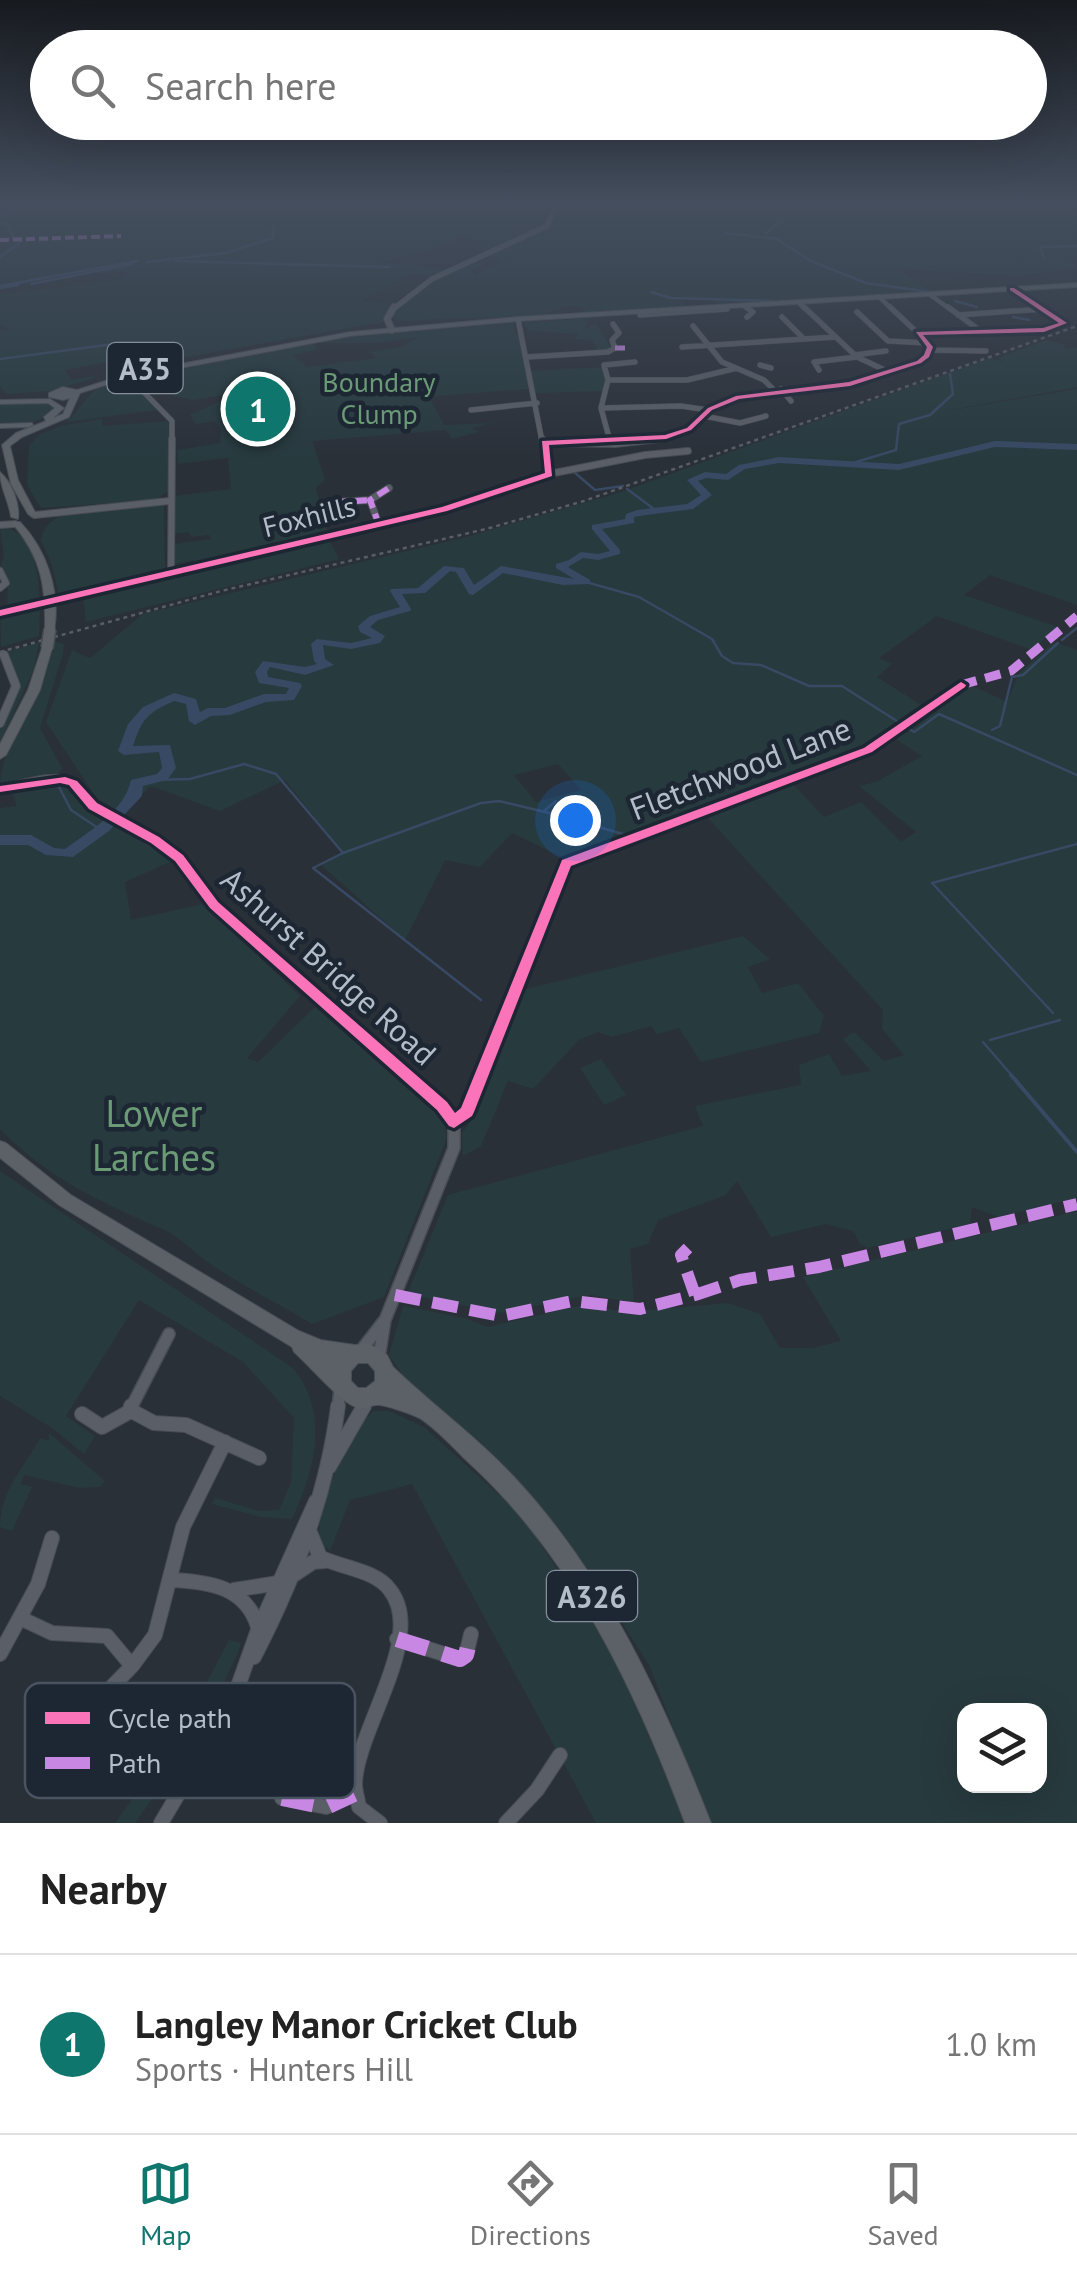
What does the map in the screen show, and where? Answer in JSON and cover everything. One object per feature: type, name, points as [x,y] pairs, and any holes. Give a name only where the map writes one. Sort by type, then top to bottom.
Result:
[{"type":"main road","name":"A35","points":[[0,400],[58,394],[98,378],[270,343],[391,328],[1011,289]]},
{"type":"main road","name":"A35","points":[[76,393],[106,381],[293,342],[391,328],[482,321]]},
{"type":"main road","points":[[33,542],[35,517],[5,480],[6,450],[8,442],[62,418],[72,409],[76,393],[58,394]]},
{"type":"main road","points":[[17,426],[58,416],[66,406],[58,394]]},
{"type":"main road","points":[[0,400],[36,399],[58,405],[59,410],[50,418],[0,426]]},
{"type":"main road","points":[[0,456],[15,521],[33,542],[48,583],[50,629],[34,690],[0,756]]},
{"type":"main road","points":[[15,521],[35,517]]},
{"type":"main road","points":[[0,1148],[65,1200],[293,1338],[369,1360],[384,1382],[372,1395],[352,1397],[293,1338]]},
{"type":"main road","points":[[340,1383],[343,1366],[369,1360]]},
{"type":"main road","name":"A326","points":[[369,1360],[512,1490],[578,1572],[640,1680],[698,1823]]},
{"type":"main road","name":"A326","points":[[372,1395],[425,1410]]},
{"type":"street","points":[[391,328],[387,314],[393,303],[416,289]]},
{"type":"street","points":[[918,334],[1054,328],[1064,321],[1012,289]]},
{"type":"street","points":[[929,294],[981,332]]},
{"type":"street","points":[[880,297],[929,346]]},
{"type":"street","points":[[798,302],[856,356],[889,372]]},
{"type":"street","points":[[742,306],[753,312],[747,316]]},
{"type":"street","points":[[640,315],[728,309]]},
{"type":"street","points":[[958,315],[1045,309]]},
{"type":"street","points":[[857,313],[888,341],[986,350]]},
{"type":"street","points":[[782,317],[804,339]]},
{"type":"street","points":[[518,319],[538,403],[549,474],[659,452],[688,451]]},
{"type":"street","points":[[614,324],[619,333],[612,340],[615,348]]},
{"type":"street","points":[[693,326],[722,362],[748,373],[791,401]]},
{"type":"street","points":[[682,347],[835,337]]},
{"type":"street","points":[[545,443],[672,436],[732,399],[778,390],[849,384],[922,360],[929,346]]},
{"type":"street","points":[[527,357],[601,354],[627,348]]},
{"type":"street","points":[[819,370],[814,362],[886,351]]},
{"type":"street","points":[[610,442],[601,408],[608,380],[604,365],[635,362]]},
{"type":"street","points":[[748,373],[765,367]]},
{"type":"street","points":[[608,380],[661,382],[733,369]]},
{"type":"street","points":[[131,379],[172,422],[171,574]]},
{"type":"street","points":[[661,382],[666,391]]},
{"type":"street","points":[[471,410],[538,403]]},
{"type":"street","points":[[601,408],[681,406],[740,422],[766,416]]},
{"type":"street","name":"Foxhills","points":[[78,595],[445,508],[549,474]]},
{"type":"street","points":[[337,502],[370,500],[389,488]]},
{"type":"street","points":[[370,500],[378,525]]},
{"type":"street","points":[[35,517],[169,501]]},
{"type":"street","points":[[0,525],[15,521]]},
{"type":"street","points":[[0,571],[6,583],[0,588]]},
{"type":"street","points":[[0,723],[16,686],[4,655]]},
{"type":"street","name":"Fletchwood Lane","points":[[454,1122],[467,1112],[566,862],[854,757],[961,685]]},
{"type":"street","name":"Ashurst Bridge Road","points":[[0,789],[61,779],[73,783],[93,806],[179,858],[214,905],[442,1106],[454,1122]]},
{"type":"street","points":[[369,1360],[454,1148],[454,1122]]},
{"type":"street","points":[[369,1360],[385,1320]]},
{"type":"street","points":[[82,1414],[102,1427],[130,1410],[169,1334]]},
{"type":"street","points":[[326,1474],[340,1383]]},
{"type":"street","points":[[240,1683],[264,1640],[326,1474],[372,1395]]},
{"type":"street","points":[[130,1410],[150,1421],[186,1425],[259,1458]]},
{"type":"street","points":[[116,1683],[159,1632],[181,1532],[225,1442]]},
{"type":"street","points":[[245,1673],[258,1630],[310,1530],[316,1501]]},
{"type":"street","points":[[310,1530],[313,1547],[325,1561],[389,1588],[399,1606],[397,1639],[381,1703],[355,1769]]},
{"type":"street","points":[[0,1654],[44,1570],[52,1538]]},
{"type":"street","points":[[232,1590],[284,1581],[306,1565],[325,1561]]},
{"type":"street","points":[[172,1580],[232,1590],[251,1606],[258,1630]]},
{"type":"street","points":[[20,1618],[52,1634],[100,1634],[118,1645],[132,1666]]},
{"type":"street","points":[[397,1639],[460,1659],[466,1655],[471,1634]]},
{"type":"street","points":[[506,1823],[537,1790],[560,1756]]},
{"type":"street","points":[[355,1796],[364,1814],[380,1823]]},
{"type":"street","points":[[160,1823],[176,1798]]},
{"type":"street","points":[[282,1798],[326,1807],[345,1798]]},
{"type":"green space","points":[[45,289],[383,289],[362,300],[390,304],[383,322],[181,358],[177,354],[170,356],[174,360],[151,365],[145,356],[127,351],[126,358],[65,370],[71,380],[96,376],[92,379],[50,391],[6,394],[0,386],[0,331],[10,329],[0,326],[0,295]]},
{"type":"green space","points":[[418,289],[930,289],[936,293],[718,304],[714,299],[682,297],[685,306],[581,313],[584,308],[569,306],[545,315],[398,321],[391,315],[393,306]]},
{"type":"green space","points":[[588,318],[586,331],[590,325],[597,325],[612,349],[558,355],[598,349],[592,340],[574,339],[578,334],[528,331],[524,323]]},
{"type":"green space","name":"Boundary Clump","points":[[513,323],[515,334],[521,336],[529,373],[528,389],[422,397],[431,401],[444,425],[493,423],[472,428],[479,432],[452,439],[446,430],[312,441],[325,480],[316,488],[329,537],[200,568],[193,560],[175,564],[174,544],[211,539],[209,535],[191,537],[189,532],[174,534],[174,496],[231,489],[228,458],[178,464],[177,450],[220,443],[221,429],[214,421],[196,424],[190,415],[227,398],[224,395],[193,400],[174,396],[169,389],[148,393],[135,379],[336,338]],"holes":[[[418,337],[401,347],[371,352],[377,358],[307,367],[292,355],[315,350],[315,343],[377,343]]]},
{"type":"green space","points":[[1046,340],[1063,344],[1066,349],[1077,348],[1077,387],[940,412],[1077,389],[1077,605],[990,575],[964,595],[1058,627],[1032,650],[937,616],[879,658],[892,664],[877,677],[921,705],[878,740],[835,760],[564,858],[512,833],[480,867],[445,860],[405,940],[320,864],[342,852],[285,780],[220,811],[151,786],[122,813],[98,800],[46,722],[72,650],[90,658],[143,614],[466,537],[618,493],[990,358],[1003,362],[998,358]],"holes":[[[558,764],[581,790],[536,802],[514,775]]]},
{"type":"green space","points":[[605,367],[608,376],[603,391],[535,393],[530,371]]},
{"type":"green space","points":[[118,381],[131,382],[158,410],[65,422],[92,393]]},
{"type":"green space","points":[[46,401],[56,408],[44,417],[23,424],[0,425],[0,403]]},
{"type":"green space","points":[[102,419],[103,426],[172,421],[170,490],[155,500],[41,508],[27,485],[29,446],[39,435],[60,426]]},
{"type":"green space","points":[[111,506],[164,506],[165,572],[59,597],[41,540],[44,530],[68,513]]},
{"type":"green space","points":[[0,528],[14,531],[25,540],[37,571],[40,607],[39,636],[1,647],[0,610],[7,608],[8,583],[0,568],[4,556]]},
{"type":"green space","points":[[329,540],[339,559],[86,622],[83,597]]},
{"type":"green space","points":[[53,641],[64,644],[63,654],[40,728],[62,768],[57,776],[0,787],[7,752],[41,679]]},
{"type":"green space","points":[[39,642],[34,669],[0,742],[0,723],[19,686],[7,652]]},
{"type":"green space","points":[[1054,642],[1077,650],[1077,1198],[998,1217],[972,1207],[970,1224],[868,1248],[860,1244],[853,1231],[826,1224],[771,1237],[737,1181],[726,1195],[658,1220],[648,1244],[630,1249],[634,1303],[590,1295],[501,1313],[411,1295],[408,1292],[448,1195],[703,1126],[695,1106],[801,1085],[799,1065],[829,1054],[842,1076],[871,1071],[843,1039],[854,1032],[884,1061],[904,1055],[882,1029],[883,1010],[707,817],[793,784],[824,817],[861,802],[901,842],[916,832],[859,786],[876,782],[922,756],[894,738],[973,686],[1007,702],[1019,673]]},
{"type":"green space","points":[[49,782],[66,784],[93,806],[179,858],[125,882],[131,920],[203,904],[300,996],[247,1058],[258,1062],[315,1007],[444,1121],[447,1138],[384,1297],[312,1324],[219,1269],[168,1232],[96,1199],[56,1175],[0,1129],[0,808],[17,806],[11,790]]},
{"type":"green space","points":[[743,936],[770,959],[748,967],[762,993],[798,983],[824,1016],[819,1033],[701,1062],[679,1028],[657,1034],[651,1026],[612,1037],[598,1032],[579,1040],[533,1089],[508,1081],[481,1146],[463,1156],[462,1133],[473,1117],[522,990]]},
{"type":"green space","points":[[601,1059],[626,1095],[604,1105],[580,1068]]},
{"type":"green space","name":"Lower Larches","points":[[0,1171],[293,1368],[312,1404],[315,1442],[307,1481],[292,1519],[261,1517],[212,1504],[215,1498],[259,1511],[279,1510],[291,1483],[294,1418],[243,1362],[139,1300],[66,1416],[95,1436],[84,1454],[52,1428],[0,1396]]},
{"type":"green space","points":[[1077,1211],[1077,1823],[709,1823],[650,1667],[604,1594],[505,1467],[409,1384],[389,1355],[403,1306],[465,1318],[487,1327],[583,1305],[627,1312],[728,1303],[760,1314],[780,1348],[812,1348],[841,1341],[803,1277]]},
{"type":"green space","points":[[374,1411],[389,1411],[424,1427],[520,1514],[612,1650],[686,1823],[596,1823],[412,1484],[350,1500],[330,1551],[321,1544],[321,1514],[335,1473],[354,1435]]},
{"type":"green space","points":[[49,1433],[105,1481],[100,1487],[80,1488],[24,1475],[21,1484],[32,1487],[12,1531],[0,1527],[9,1490],[40,1438],[49,1441]]},
{"type":"green space","points":[[229,1640],[241,1643],[224,1683],[206,1683]]},
{"type":"green space","points":[[133,1798],[153,1798],[135,1823],[115,1823]]},
{"type":"waterway","points":[[909,289],[930,292]]},
{"type":"waterway","points":[[651,292],[671,298],[772,301]]},
{"type":"waterway","points":[[955,301],[977,307]]},
{"type":"waterway","points":[[1013,317],[1029,320]]},
{"type":"waterway","points":[[0,359],[114,344]]},
{"type":"waterway","points":[[846,465],[896,450],[899,424],[930,415],[953,394],[950,374]]},
{"type":"waterway","points":[[0,840],[31,840],[51,852],[68,854],[104,828],[137,793],[136,783],[162,777],[169,768],[165,748],[124,751],[134,724],[143,713],[174,697],[192,702],[195,721],[208,712],[226,712],[264,698],[290,697],[296,686],[263,680],[261,672],[267,663],[305,671],[328,665],[320,661],[317,644],[321,641],[351,646],[376,641],[379,636],[364,630],[364,626],[374,618],[406,609],[395,591],[421,591],[448,568],[460,570],[473,592],[501,569],[563,582],[586,582],[560,566],[581,555],[598,557],[616,552],[595,527],[631,521],[629,516],[637,513],[690,507],[707,495],[692,480],[705,475],[728,477],[742,467],[779,460],[899,467],[995,444],[1077,447]]},
{"type":"waterway","points":[[574,472],[595,490],[623,486]]},
{"type":"waterway","points":[[627,489],[658,512]]},
{"type":"waterway","points":[[586,582],[639,597],[712,639],[722,656],[733,663],[761,665],[809,686],[842,686],[914,732],[939,714],[1077,775]]},
{"type":"waterway","points":[[1062,640],[1077,628]]},
{"type":"waterway","points":[[992,730],[1000,726],[1012,677],[1023,675],[1058,643]]},
{"type":"waterway","points":[[153,780],[190,779],[244,764],[276,774],[343,853]]},
{"type":"waterway","points":[[59,787],[71,810],[101,830]]},
{"type":"waterway","points":[[343,853],[481,803],[499,801],[574,819]]},
{"type":"waterway","points":[[545,810],[556,801]]},
{"type":"waterway","points":[[585,823],[626,835]]},
{"type":"waterway","points":[[1053,1013],[932,883],[1077,844]]},
{"type":"waterway","points":[[343,853],[313,868],[481,1000]]},
{"type":"waterway","points":[[990,1040],[1060,1020]]},
{"type":"waterway","points":[[983,1042],[1014,1078]]},
{"type":"waterway","points":[[1011,1075],[1077,1152]]},
{"type":"railway","points":[[0,652],[221,591],[486,529],[584,501],[1077,326]]},
{"type":"marked path","points":[[615,348],[627,348]]},
{"type":"marked path","points":[[379,525],[370,500],[389,488]]},
{"type":"marked path","points":[[337,502],[370,500]]},
{"type":"marked path","points":[[961,685],[1011,671],[1077,616]]},
{"type":"marked path","points":[[695,1295],[740,1280],[819,1267],[1077,1204]]},
{"type":"marked path","points":[[395,1295],[501,1316],[573,1301],[640,1309],[695,1295],[681,1255],[688,1248]]},
{"type":"marked path","points":[[397,1639],[460,1659],[466,1655],[471,1634]]},
{"type":"marked path","points":[[282,1798],[326,1807],[345,1798]]},
{"type":"cycle path","points":[[918,333],[1044,330],[1064,323],[1012,289]]},
{"type":"cycle path","points":[[0,613],[444,509],[549,474],[545,443],[666,437],[689,429],[710,409],[738,397],[850,384],[919,362],[930,347],[918,333]]},
{"type":"cycle path","points":[[0,789],[61,779],[73,783],[93,806],[155,840],[179,858],[214,905],[442,1106],[454,1122],[467,1112],[566,863],[868,750],[961,685]]},
{"type":"place","name":"Langley Manor Cricket Club","points":[[258,409]]}]
